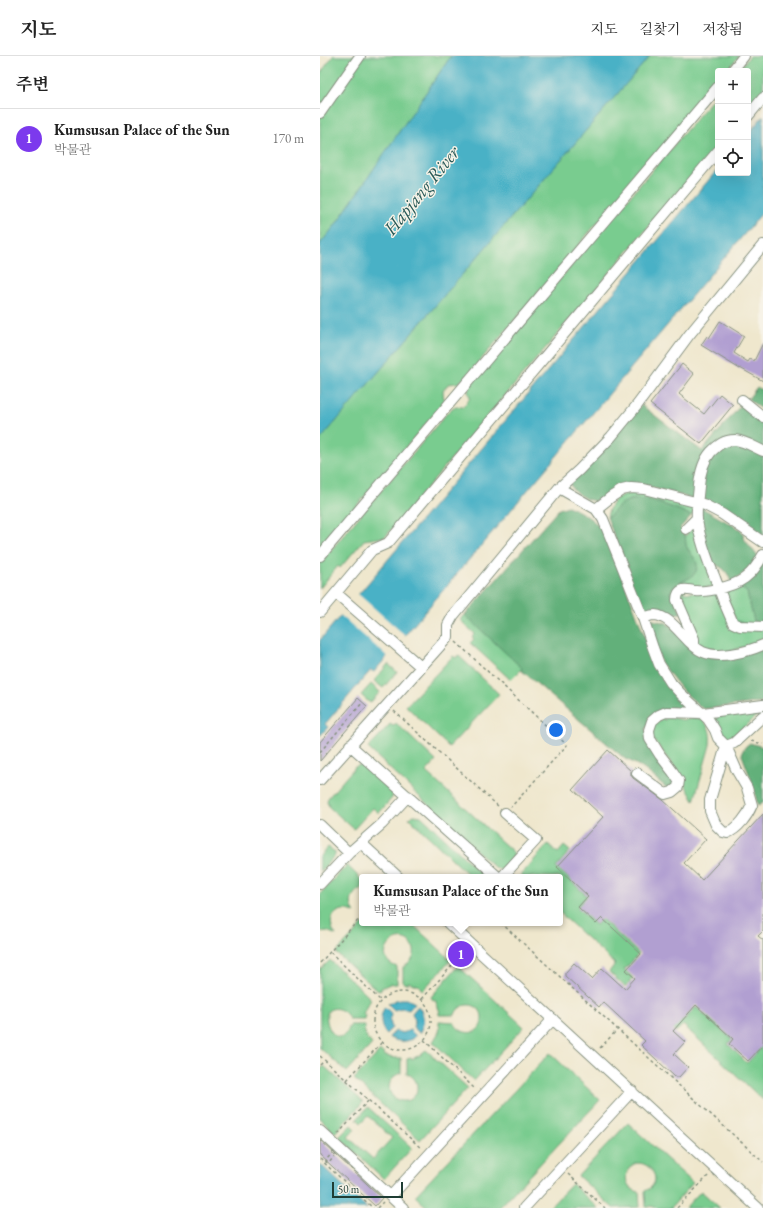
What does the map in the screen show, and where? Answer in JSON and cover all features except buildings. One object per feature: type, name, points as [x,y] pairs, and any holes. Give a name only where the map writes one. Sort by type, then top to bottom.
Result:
[{"type":"street","points":[[320,113],[360,56]]},
{"type":"street","points":[[734,68],[744,56]]},
{"type":"street","points":[[320,556],[715,91]]},
{"type":"street","points":[[751,112],[763,98]]},
{"type":"street","points":[[320,612],[372,550],[388,543],[715,155]]},
{"type":"street","points":[[320,780],[448,637],[448,625],[452,616],[559,488],[611,437],[689,336],[763,245]]},
{"type":"street","points":[[742,400],[763,416]]},
{"type":"street","points":[[763,451],[737,440],[723,442],[709,455],[703,465],[697,502],[697,518],[701,541],[718,589],[733,623],[740,626],[763,627]]},
{"type":"street","points":[[559,488],[596,509],[603,519],[643,618],[659,664],[671,683],[703,713],[715,730],[718,738],[726,746],[737,771],[747,788],[752,806],[750,811],[735,828],[727,833],[723,832],[716,825],[710,811],[710,800],[726,746]]},
{"type":"street","points":[[596,509],[622,490],[632,488],[644,489],[697,502],[722,514],[763,542]]},
{"type":"street","points":[[686,529],[697,518]]},
{"type":"street","points":[[694,646],[694,638],[677,600],[677,595],[684,590],[695,591],[718,589],[741,582],[752,571],[763,555]]},
{"type":"street","points":[[336,593],[421,667]]},
{"type":"street","points":[[643,618],[652,615],[662,617],[702,652],[723,654],[741,652],[763,645]]},
{"type":"street","points":[[637,773],[665,794],[672,792],[678,787],[678,781],[674,772],[660,755],[650,739],[648,730],[652,721],[659,715],[666,712],[703,713],[763,705]]},
{"type":"street","points":[[726,746],[734,743],[763,716]]},
{"type":"street","points":[[350,745],[495,874]]},
{"type":"street","points":[[320,884],[349,853],[382,824],[408,796]]},
{"type":"street","points":[[505,813],[536,840],[505,874]]},
{"type":"street","points":[[320,825],[349,853]]},
{"type":"street","points":[[360,843],[395,874]]},
{"type":"street","points":[[451,926],[758,1208]]},
{"type":"street","points":[[388,1198],[553,1019]]},
{"type":"street","points":[[524,1208],[632,1091]]},
{"type":"street","points":[[320,1132],[332,1147],[388,1198],[403,1208]]},
{"type":"path","points":[[402,718],[505,813],[567,746],[463,648]]},
{"type":"path","points":[[320,752],[363,702]]},
{"type":"path","points":[[320,963],[359,919]]},
{"type":"path","points":[[504,926],[763,1162]]},
{"type":"path","points":[[422,999],[472,944]]},
{"type":"path","points":[[330,952],[380,1001]]},
{"type":"path","points":[[398,991],[411,992],[422,999],[431,1016],[430,1029],[424,1040],[419,1045],[407,1050],[394,1049],[382,1042],[375,1031],[373,1018],[380,1001],[386,996],[398,991]]},
{"type":"path","points":[[593,1056],[618,1029]]},
{"type":"path","points":[[424,1040],[483,1096]]},
{"type":"path","points":[[347,1080],[382,1042]]},
{"type":"path","points":[[320,1056],[429,1155]]},
{"type":"path","points":[[320,1065],[325,1060]]},
{"type":"path","points":[[326,1163],[332,1147],[368,1100]]},
{"type":"path","points":[[326,1163],[329,1163],[336,1154]]},
{"type":"path","points":[[320,1159],[373,1208]]},
{"type":"path","points":[[561,1168],[605,1208]]},
{"type":"path","points":[[677,1208],[715,1168]]},
{"type":"path","points":[[377,1208],[388,1198]]},
{"type":"green space","points":[[333,56],[357,56],[320,108],[320,74]]},
{"type":"green space","points":[[363,56],[451,56],[334,227],[320,244],[320,117]]},
{"type":"green space","points":[[650,56],[739,56],[729,68],[715,68],[715,85],[467,376],[458,383],[448,384],[443,391],[444,401],[441,406],[320,549],[320,440]]},
{"type":"green space","points":[[750,56],[763,56],[763,92],[751,106],[751,68],[740,68]]},
{"type":"green space","points":[[715,97],[715,149],[385,537],[364,540],[340,568],[338,566],[320,588],[320,563],[448,412],[454,408],[463,407],[470,398],[468,391],[470,385]]},
{"type":"green space","points":[[757,387],[763,391],[763,410],[748,399]]},
{"type":"green space","points":[[641,405],[702,451],[741,405],[763,421],[763,449],[748,442],[714,446],[695,496],[691,498],[645,486],[595,501],[580,496],[570,484]]},
{"type":"green space","points":[[736,442],[763,454],[763,539],[704,500],[701,495],[705,465],[717,450]]},
{"type":"green space","points":[[642,492],[693,505],[694,513],[691,516],[653,501],[637,499],[628,501],[611,516],[607,517],[612,504],[619,497]]},
{"type":"green space","points":[[639,499],[666,505],[691,516],[680,528],[684,533],[687,548],[697,564],[696,570],[690,578],[675,585],[670,594],[676,600],[681,613],[662,615],[643,614],[607,517],[624,502]]},
{"type":"green space","points":[[568,506],[590,518],[607,537],[654,661],[695,710],[670,708],[645,729],[675,781],[671,788],[667,788],[642,768],[625,759],[521,670],[522,668],[465,615],[559,509]]},
{"type":"green space","points":[[700,507],[741,530],[745,540],[759,558],[755,564],[732,583],[725,570],[712,564],[703,540]]},
{"type":"green space","points":[[695,525],[715,587],[687,588],[676,600],[670,594],[675,585],[686,580],[694,558],[686,546],[685,536]]},
{"type":"green space","points":[[763,561],[763,625],[755,625],[747,592],[738,586]]},
{"type":"green space","points":[[738,586],[747,592],[755,625],[737,623],[723,591]]},
{"type":"green space","points":[[715,591],[728,618],[763,629],[763,643],[722,652],[698,647],[680,596],[682,593]]},
{"type":"green space","points":[[465,615],[523,668],[511,680],[470,643],[474,639],[472,637],[475,634],[460,620]]},
{"type":"green space","points":[[649,619],[667,623],[700,654],[763,648],[763,702],[703,709],[684,692],[661,663],[647,624]]},
{"type":"green space","points":[[458,655],[499,694],[449,747],[406,706],[453,656],[456,658]]},
{"type":"green space","points":[[388,664],[397,672],[383,688],[374,681]]},
{"type":"green space","points":[[371,684],[380,692],[370,703],[361,695]]},
{"type":"green space","points":[[763,708],[763,710],[732,738],[725,739],[720,732],[716,718]]},
{"type":"green space","points":[[668,717],[684,720],[702,718],[709,730],[710,745],[694,801],[680,775],[653,739],[652,730],[655,724],[662,718]]},
{"type":"green space","points":[[396,723],[436,761],[426,772],[514,853],[509,862],[503,868],[499,869],[494,867],[368,748],[390,724],[393,726]]},
{"type":"green space","points":[[750,743],[763,747],[763,803],[758,806],[751,779],[742,755],[743,750]]},
{"type":"green space","points":[[360,765],[365,766],[390,788],[392,798],[379,813],[373,808],[354,829],[329,807],[327,801],[355,767]]},
{"type":"green space","points":[[414,815],[421,816],[482,874],[468,874],[409,818]]},
{"type":"green space","points":[[548,844],[558,853],[564,846],[570,851],[556,867],[587,896],[577,907],[596,925],[602,919],[639,954],[624,970],[633,978],[625,987],[609,972],[615,964],[563,916],[563,874],[522,874]]},
{"type":"green space","points":[[328,847],[335,852],[335,855],[320,872],[320,856]]},
{"type":"green space","points":[[347,865],[359,877],[359,890],[353,896],[351,902],[355,913],[349,910],[343,910],[339,911],[332,918],[332,929],[336,935],[327,931],[320,932],[320,894]]},
{"type":"green space","points":[[361,926],[414,926],[451,960],[423,990],[420,986],[408,982],[408,984],[403,983],[403,967],[408,964],[414,956],[414,950],[408,941],[401,939],[395,940],[386,950],[386,956],[389,962],[397,967],[397,984],[392,983],[378,991],[336,953]]},
{"type":"green space","points":[[330,960],[371,999],[363,1014],[365,1015],[364,1019],[349,1019],[345,1013],[336,1009],[329,1010],[327,1015],[327,1021],[332,1033],[341,1037],[346,1033],[350,1025],[365,1025],[364,1030],[367,1038],[372,1044],[347,1072],[320,1048],[320,970]]},
{"type":"green space","points":[[458,966],[524,1027],[474,1081],[433,1042],[439,1032],[439,1021],[454,1022],[457,1027],[465,1032],[475,1031],[481,1025],[481,1013],[475,1006],[466,1005],[461,1007],[457,1010],[455,1015],[439,1015],[440,1012],[435,1000],[431,997]]},
{"type":"green space","points":[[696,1007],[732,1039],[728,1044],[747,1063],[763,1046],[763,1100],[683,1025],[676,1032],[666,1023],[673,1014],[682,1022]]},
{"type":"green space","points":[[426,1050],[468,1088],[420,1140],[354,1079],[380,1051],[388,1057],[401,1058],[401,1073],[392,1079],[389,1088],[390,1093],[397,1100],[409,1100],[416,1094],[417,1085],[412,1076],[407,1074],[407,1058],[411,1057],[412,1059],[422,1054]]},
{"type":"green space","points":[[550,1053],[600,1100],[499,1208],[428,1208],[415,1196]]},
{"type":"green space","points":[[324,1066],[363,1102],[335,1133],[320,1119],[320,1070]]},
{"type":"green space","points":[[368,1107],[412,1148],[384,1179],[339,1137],[351,1125],[355,1129],[348,1137],[373,1159],[392,1138],[368,1116],[361,1123],[357,1119]]},
{"type":"green space","points":[[628,1123],[693,1183],[671,1208],[646,1207],[645,1191],[652,1186],[655,1179],[654,1173],[644,1164],[637,1163],[631,1166],[626,1176],[628,1185],[639,1192],[640,1207],[613,1208],[578,1176]]},
{"type":"green space","points":[[572,1184],[598,1208],[549,1208]]},
{"type":"green space","points":[[701,1191],[720,1208],[685,1208]]},
{"type":"water","name":"Hapjang River","points":[[451,56],[650,56],[320,440],[320,244],[334,227]]},
{"type":"water","points":[[763,116],[763,212],[374,672],[371,670],[325,724],[328,727],[320,736],[320,640],[715,173],[715,176],[751,176],[751,130]]},
{"type":"water","points":[[401,999],[407,999],[415,1003],[409,1010],[402,1008],[394,1010],[388,1004]]},
{"type":"water","points":[[418,1006],[423,1016],[423,1023],[419,1033],[413,1027],[415,1020],[412,1013]]},
{"type":"water","points":[[385,1007],[391,1013],[390,1021],[392,1028],[386,1034],[382,1028],[381,1021]]},
{"type":"water","points":[[410,1030],[416,1036],[410,1040],[399,1041],[389,1037],[395,1031],[403,1033]]},
{"type":"water","points":[[320,1164],[367,1208],[320,1208]]},
{"type":"pier","points":[[357,593],[407,637],[389,658],[339,614]]},
{"type":"place","name":"Kumsusan Palace of the Sun","points":[[461,954]]}]
